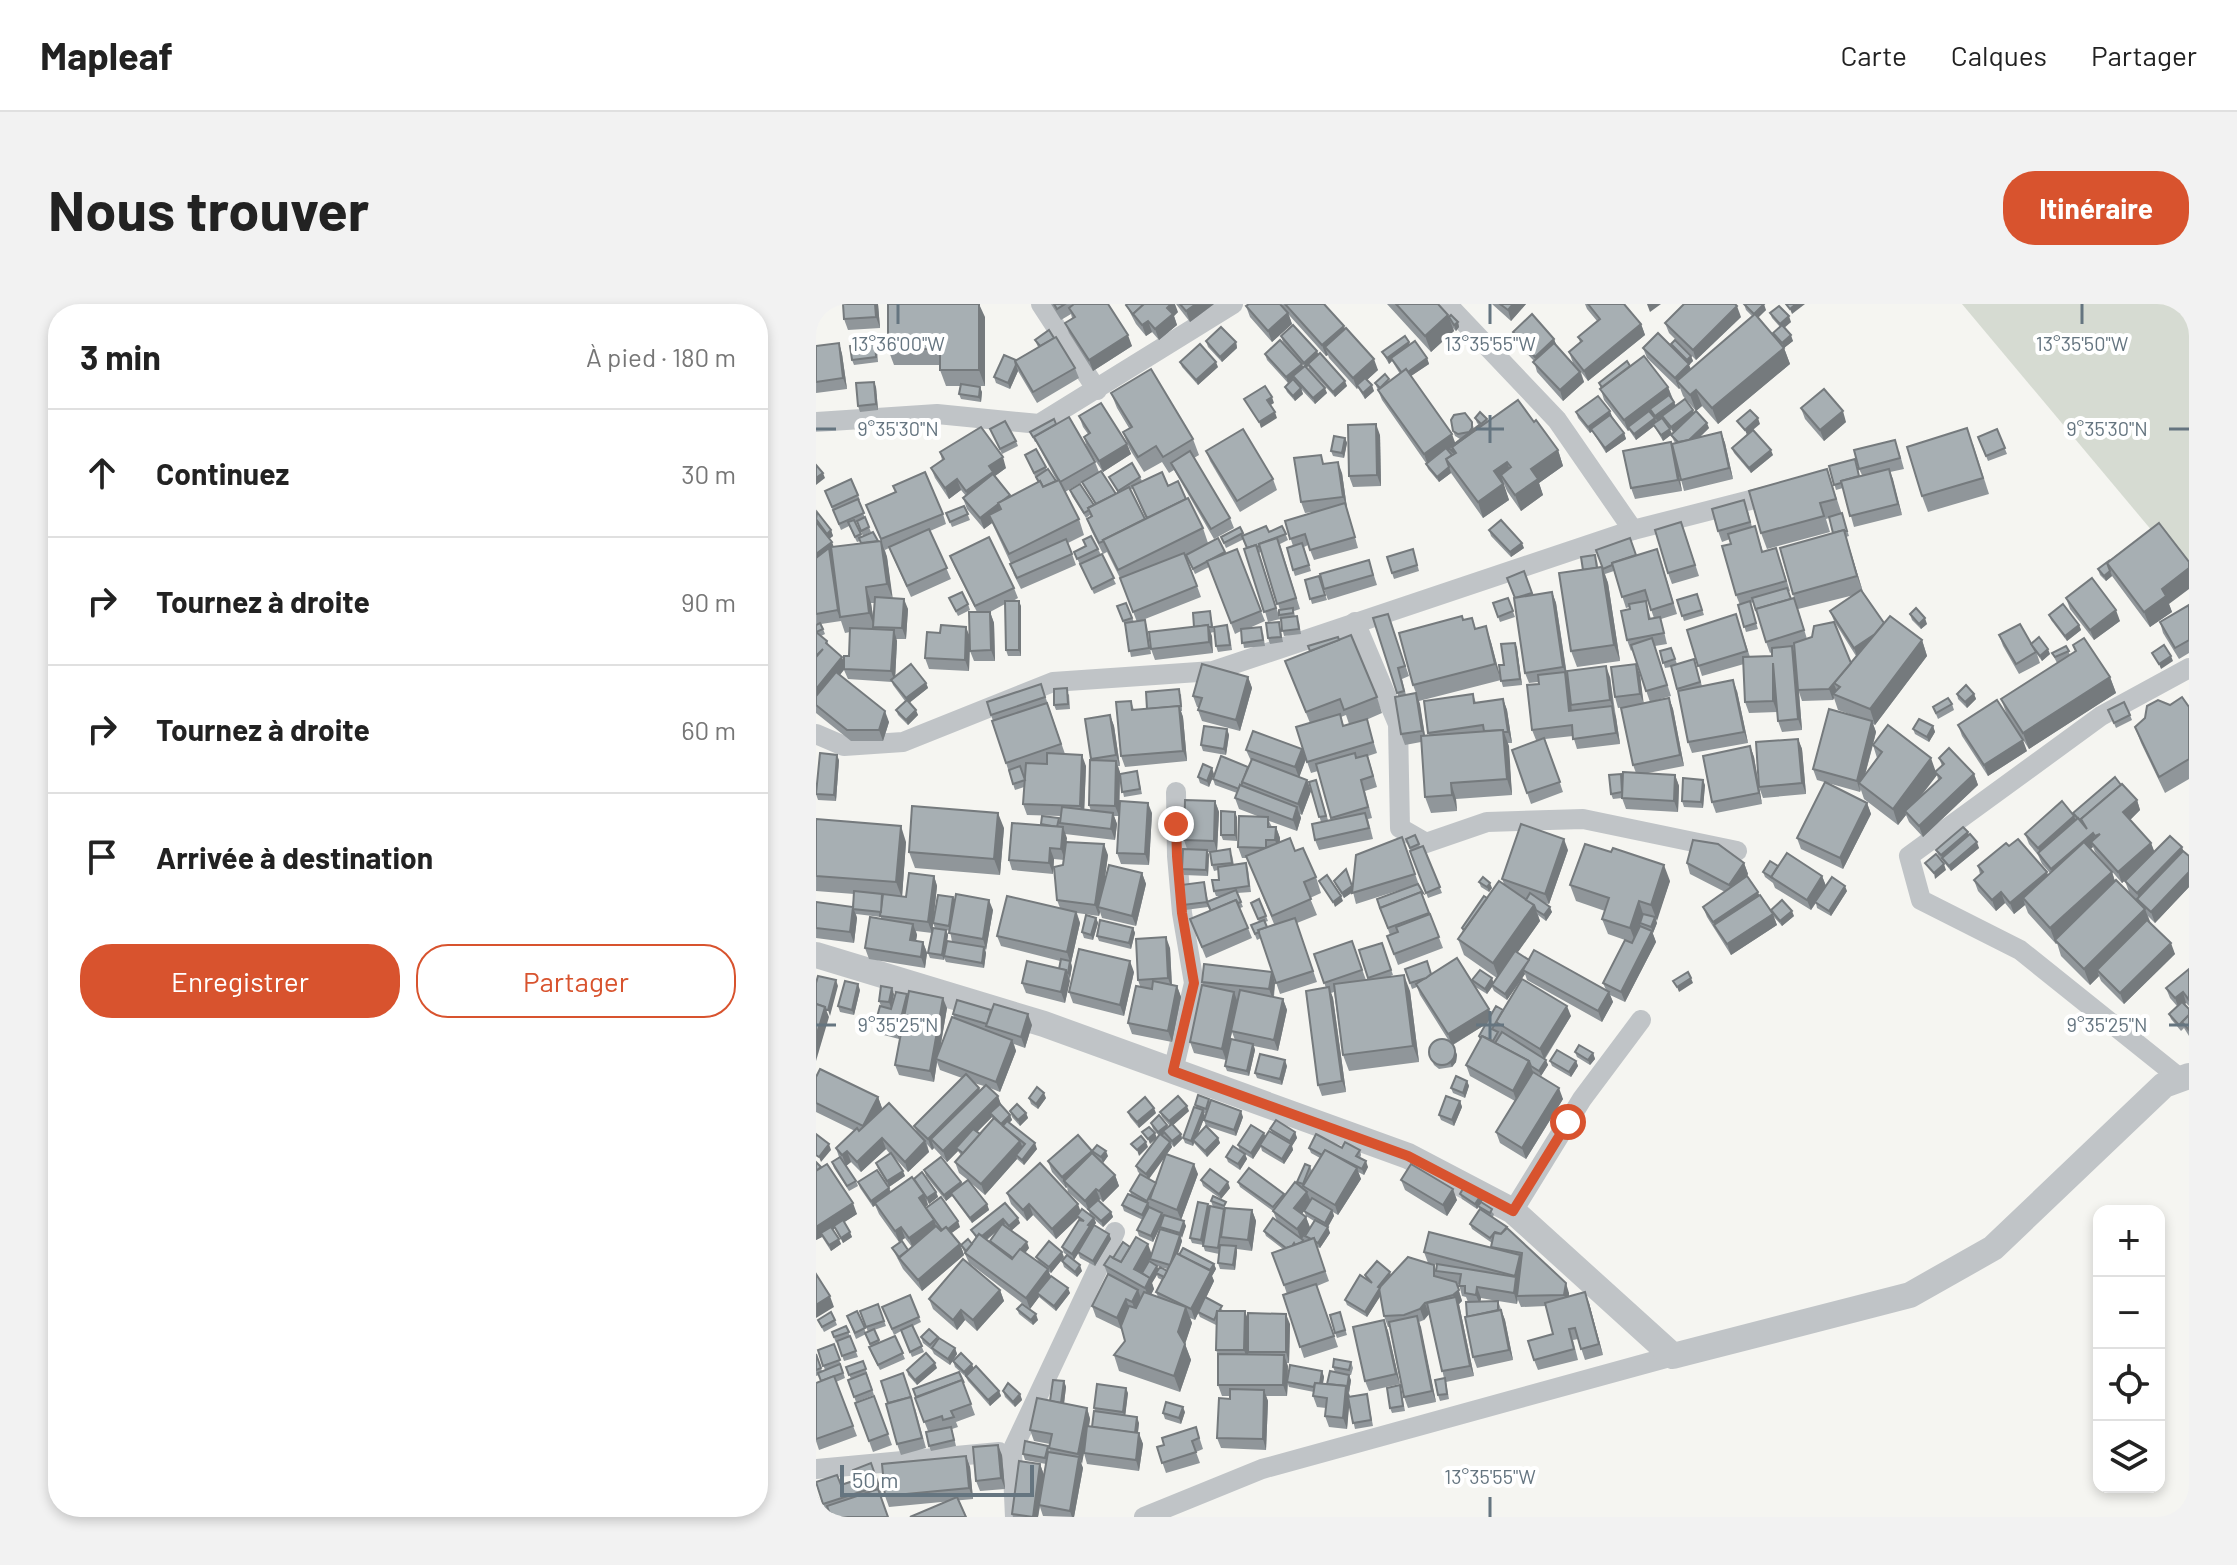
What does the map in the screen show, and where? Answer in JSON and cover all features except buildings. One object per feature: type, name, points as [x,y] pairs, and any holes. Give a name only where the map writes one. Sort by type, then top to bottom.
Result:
[{"type":"street","points":[[1041,304],[1097,390]]},
{"type":"street","points":[[816,422],[937,414],[1039,424],[1233,304]]},
{"type":"street","points":[[1447,304],[1557,420],[1633,530]]},
{"type":"street","points":[[816,734],[844,746],[903,742],[1053,682],[1213,671],[1633,530],[1782,492]]},
{"type":"street","points":[[1355,622],[1398,724],[1400,828],[1426,843],[1487,822],[1583,819],[1737,851]]},
{"type":"street","points":[[2185,1078],[2020,950],[1921,900],[1909,856],[2101,716],[2189,668]]},
{"type":"street","points":[[1173,1071],[1194,983],[1182,913],[1176,792]]},
{"type":"street","points":[[816,955],[1044,1024],[1408,1156],[1513,1211],[1673,1356]]},
{"type":"street","points":[[1513,1211],[1582,1099],[1641,1020]]},
{"type":"street","points":[[1144,1517],[1262,1469],[1673,1356],[1910,1295],[1993,1248],[2164,1085],[2185,1078]]},
{"type":"street","points":[[1015,1517],[1012,1451],[1115,1232]]},
{"type":"street","points":[[816,1469],[1012,1451]]},
{"type":"shaded area","points":[[1962,304],[2189,304],[2189,575]]},
{"type":"route","points":[[1176,824],[1182,913],[1194,983],[1173,1071],[1408,1156],[1513,1211],[1568,1122]]}]
